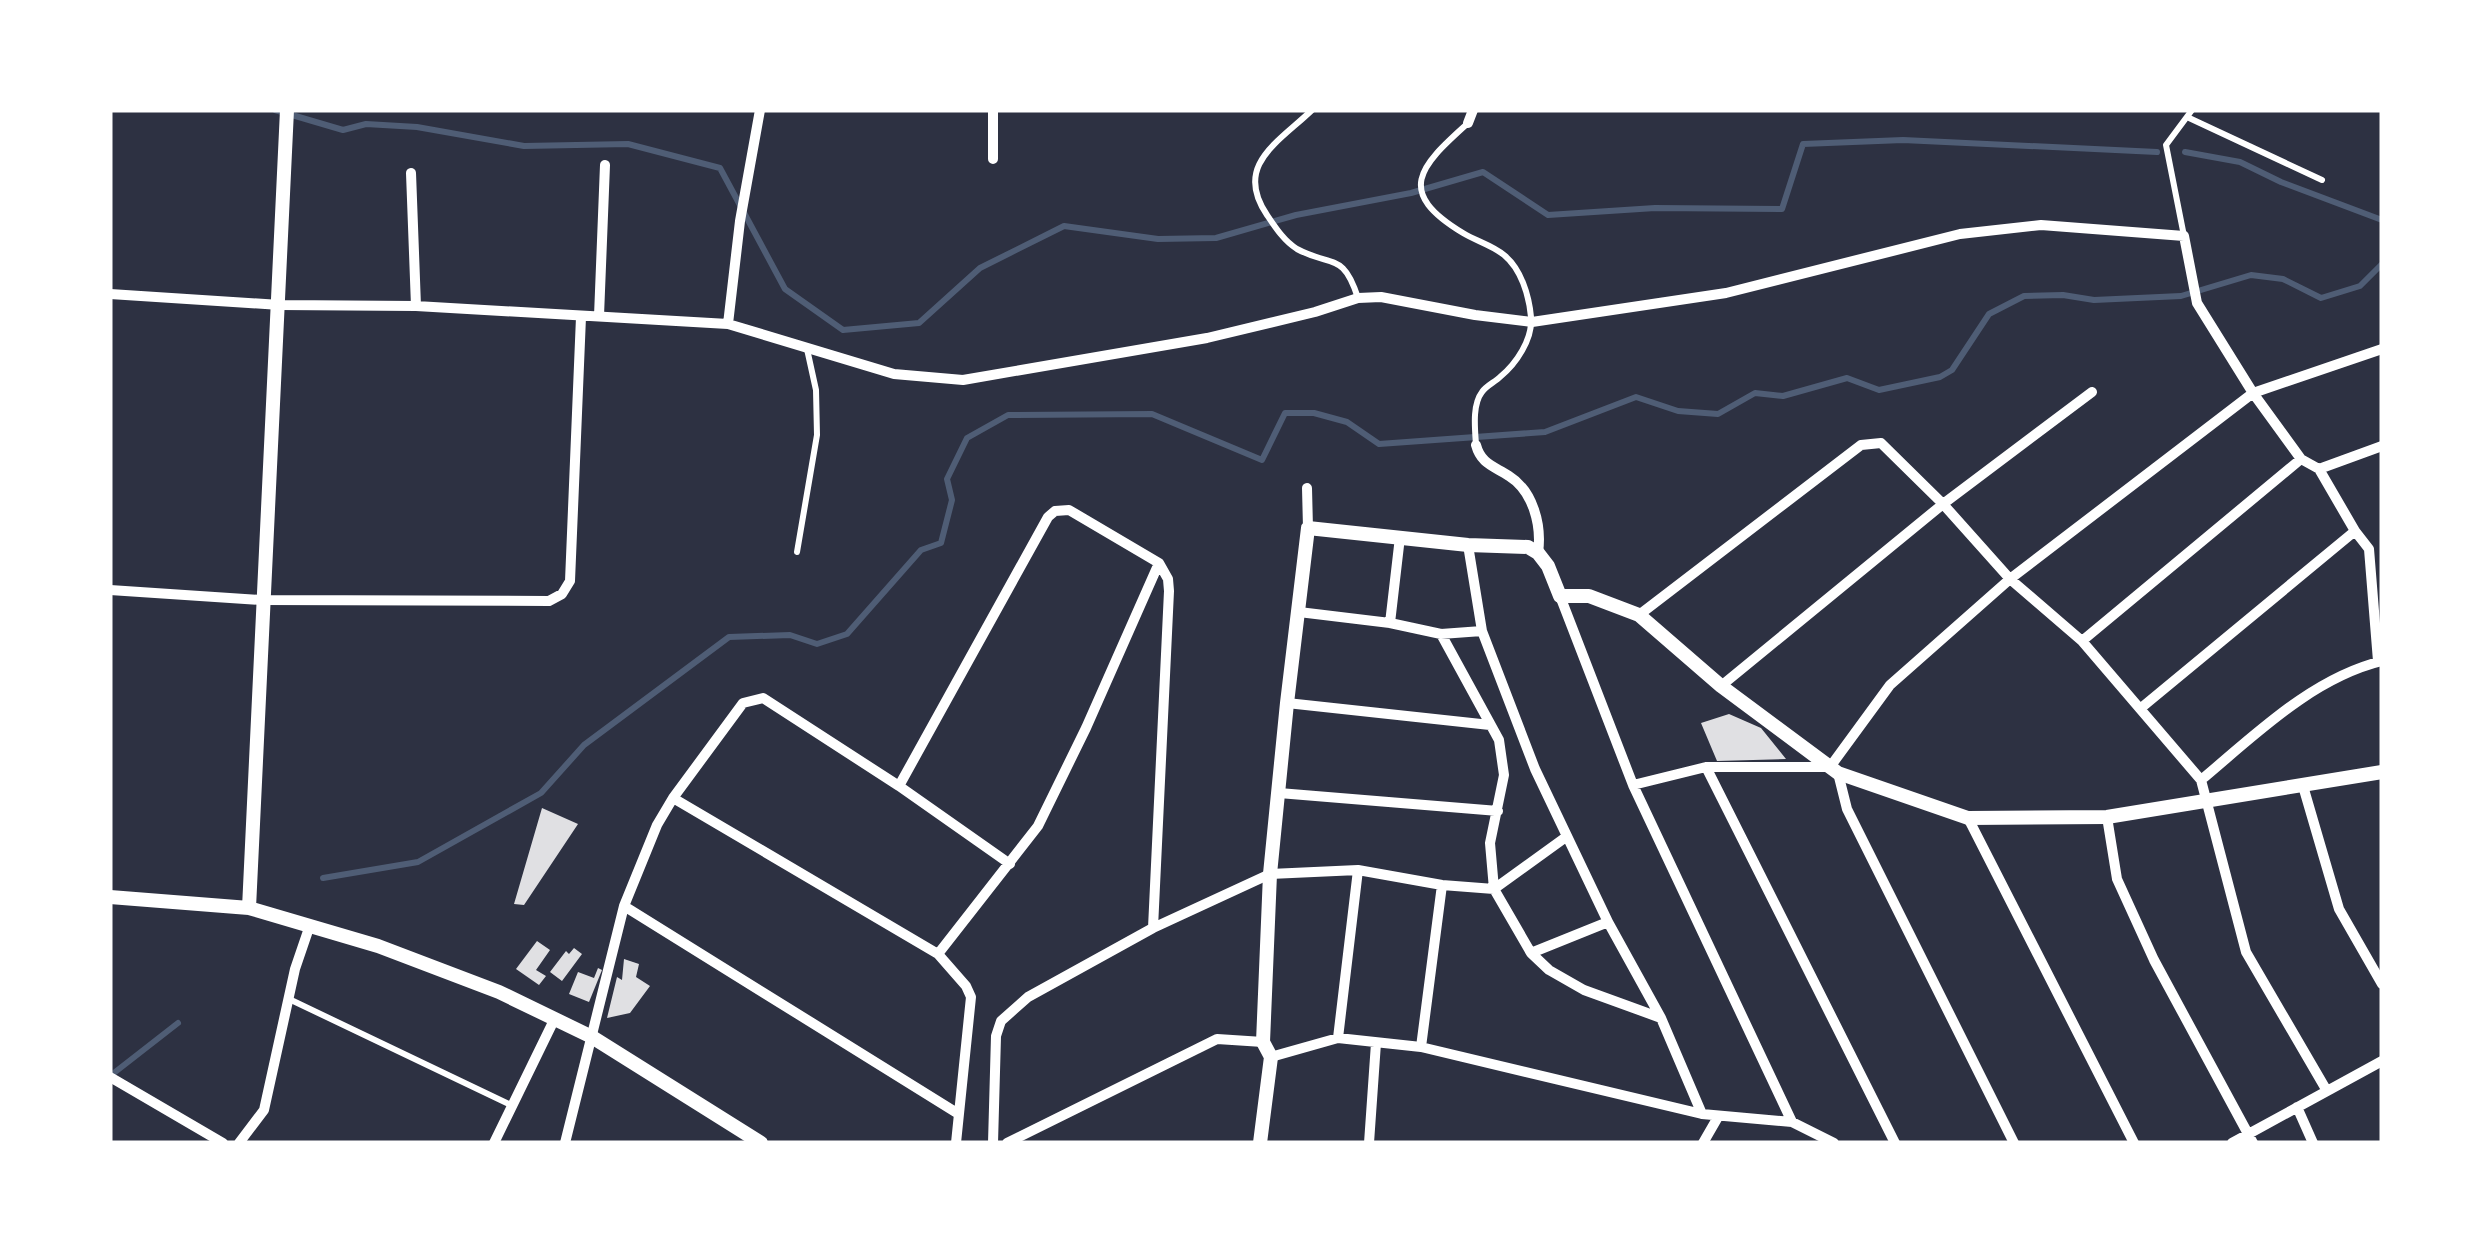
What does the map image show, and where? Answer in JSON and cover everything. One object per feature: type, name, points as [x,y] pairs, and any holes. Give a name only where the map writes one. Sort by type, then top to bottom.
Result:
[{"type":"street","points":[[249,908],[280,305],[286,110]]},
{"type":"street","points":[[728,324],[740,221],[760,110]]},
{"type":"street","points":[[993,110],[993,159]]},
{"type":"street","points":[[1468,123],[1473,110]]},
{"type":"street","points":[[599,316],[605,165]]},
{"type":"street","points":[[411,173],[416,306]]},
{"type":"street","points":[[110,294],[728,324],[894,374],[963,380],[1207,338],[1358,298],[1381,296],[1532,322],[1726,293],[1960,234],[2041,225],[2184,236],[2197,303],[2252,393],[2300,458],[2319,469],[2370,549],[2380,661],[2330,680],[2260,730],[2201,780]]},
{"type":"street","points":[[110,590],[262,600],[548,602],[562,594],[570,581],[581,317]]},
{"type":"street","points":[[1834,770],[1890,685],[2010,579],[2252,393],[2382,349]]},
{"type":"street","points":[[1722,686],[1943,504],[2092,392]]},
{"type":"street","points":[[1640,615],[1845,457],[1870,442],[1881,442],[2010,579],[2082,642],[2201,780],[2246,952],[2327,1091]]},
{"type":"street","points":[[1476,445],[1482,461],[1514,478],[1535,507],[1538,553]]},
{"type":"street","points":[[2319,469],[2382,446]]},
{"type":"street","points":[[2082,642],[2300,458]]},
{"type":"street","points":[[1260,1143],[1271,1057],[1263,1042],[1270,874],[1286,703],[1300,612],[1308,528],[1307,488]]},
{"type":"street","points":[[899,786],[1048,517],[1055,511],[1068,510],[1159,563],[1168,579],[1153,928]]},
{"type":"street","points":[[1308,528],[1528,547],[1538,553],[1548,566],[1634,785],[1792,1122]]},
{"type":"street","points":[[2140,708],[2355,531]]},
{"type":"street","points":[[1390,623],[1400,537]]},
{"type":"street","points":[[1468,544],[1482,631],[1534,769],[1608,922],[1660,1018],[1702,1114]]},
{"type":"street","points":[[2370,549],[2382,545]]},
{"type":"street","points":[[938,954],[1038,826],[1159,563]]},
{"type":"street","points":[[1560,596],[1588,596],[1640,615],[1722,686],[1834,770],[1968,818],[2108,818],[2382,772]]},
{"type":"street","points":[[1300,612],[1390,623],[1441,634],[1482,631]]},
{"type":"street","points":[[1441,634],[1499,740],[1504,774],[1490,843],[1494,889],[1531,953],[1549,970],[1584,990],[1660,1018]]},
{"type":"street","points":[[565,1143],[624,906],[657,825],[743,703],[763,698],[1010,864]]},
{"type":"street","points":[[1286,703],[1490,726]]},
{"type":"street","points":[[1634,785],[1706,767],[1834,770]]},
{"type":"street","points":[[1706,767],[1896,1143]]},
{"type":"street","points":[[1834,770],[1847,809],[2014,1143]]},
{"type":"street","points":[[2303,786],[2339,909],[2382,984]]},
{"type":"street","points":[[1279,793],[1498,810]]},
{"type":"street","points":[[673,798],[938,954],[966,986],[971,997],[956,1143]]},
{"type":"street","points":[[1968,818],[2134,1143]]},
{"type":"street","points":[[2108,818],[2117,879],[2154,960],[2252,1138]]},
{"type":"street","points":[[993,1143],[996,1036],[1000,1021],[1028,997],[1153,928],[1270,874],[1358,870],[1442,885],[1494,889],[1566,837]]},
{"type":"street","points":[[1338,1038],[1358,870]]},
{"type":"street","points":[[1421,1047],[1442,885]]},
{"type":"street","points":[[110,897],[249,908],[465,979],[592,1037],[761,1143]]},
{"type":"street","points":[[624,906],[957,1113]]},
{"type":"street","points":[[1531,953],[1608,922]]},
{"type":"street","points":[[239,1143],[264,1110],[310,925]]},
{"type":"street","points":[[508,1143],[495,1140],[555,1018]]},
{"type":"street","points":[[1271,1057],[1338,1038],[1421,1047],[1702,1114],[1792,1122],[1820,1140],[1834,1143]]},
{"type":"street","points":[[1007,1143],[1217,1039],[1263,1042]]},
{"type":"street","points":[[1369,1143],[1376,1042]]},
{"type":"street","points":[[2232,1143],[2252,1138],[2327,1091],[2381,1065]]},
{"type":"street","points":[[110,1077],[223,1143]]},
{"type":"street","points":[[2297,1108],[2313,1143]]},
{"type":"street","points":[[1702,1143],[1718,1116]]},
{"type":"lane","points":[[1312,110],[1262,155],[1254,178],[1255,196],[1281,236],[1298,250],[1338,262],[1352,276],[1358,298]]},
{"type":"lane","points":[[2184,236],[2166,145],[2189,113],[2322,180]]},
{"type":"lane","points":[[1468,123],[1435,152],[1419,182],[1420,193],[1428,208],[1463,234],[1506,256],[1523,281],[1532,322],[1521,355],[1481,392],[1474,424],[1476,445]]},
{"type":"lane","points":[[797,552],[818,435],[816,390],[807,349]]},
{"type":"lane","points":[[289,999],[511,1105]]},
{"type":"building","points":[[1729,714],[1761,728],[1786,759],[1717,761],[1701,723]]},
{"type":"building","points":[[542,808],[578,824],[524,905],[514,904]]},
{"type":"building","points":[[537,941],[550,950],[536,970],[546,976],[539,985],[516,969]]},
{"type":"building","points":[[574,948],[582,954],[562,981],[550,972],[566,951],[569,954]]},
{"type":"building","points":[[624,959],[639,964],[636,977],[650,986],[630,1013],[607,1018],[617,977],[622,980]]},
{"type":"building","points":[[598,968],[602,970],[589,1002],[569,994],[578,972],[594,978]]},
{"type":"waterway","points":[[275,110],[343,130],[366,124],[417,127],[524,146],[628,144],[720,168],[785,289],[843,330],[919,323],[980,268],[1064,226],[1158,239],[1216,238],[1296,215],[1411,193],[1483,172],[1548,215],[1655,208],[1782,209],[1803,144],[1903,140],[2157,152]]},
{"type":"waterway","points":[[2185,152],[2240,162],[2281,182],[2382,220]]},
{"type":"waterway","points":[[323,878],[418,862],[541,793],[584,745],[729,637],[790,635],[817,644],[847,634],[921,550],[941,543],[952,500],[947,479],[967,438],[1008,415],[1152,414],[1262,460],[1285,413],[1314,413],[1347,422],[1379,444],[1545,432],[1636,397],[1678,411],[1718,414],[1755,393],[1783,396],[1847,378],[1879,390],[1940,377],[1952,370],[1989,314],[2024,296],[2063,295],[2094,300],[2181,296],[2251,275],[2283,279],[2321,298],[2360,286],[2382,264]]},
{"type":"waterway","points":[[110,1076],[178,1023]]}]
